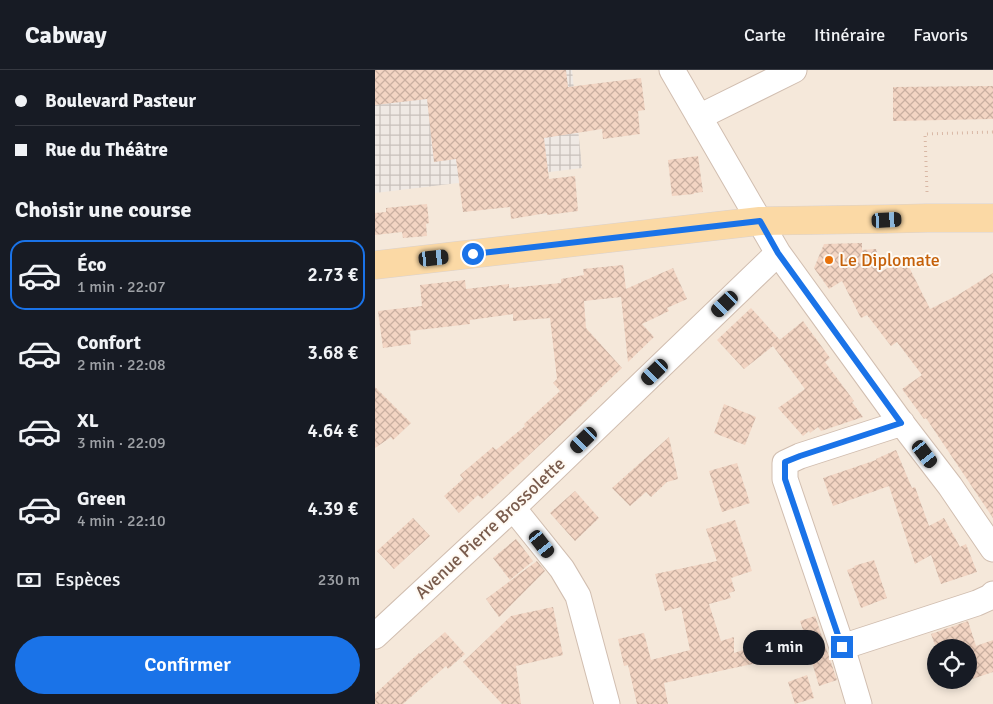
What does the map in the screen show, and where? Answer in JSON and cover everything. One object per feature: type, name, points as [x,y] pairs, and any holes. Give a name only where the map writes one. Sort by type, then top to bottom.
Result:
[{"type":"main road","points":[[375,265],[760,221],[993,218]]},
{"type":"street","points":[[672,70],[778,253],[901,423],[950,486],[993,549]]},
{"type":"street","points":[[699,117],[794,70]]},
{"type":"street","name":"Avenue Pierre Brossolette","points":[[375,636],[513,508],[778,253]]},
{"type":"street","points":[[859,704],[842,647],[785,479],[785,462],[901,423]]},
{"type":"street","points":[[513,508],[562,569],[578,596],[607,704]]},
{"type":"street","points":[[842,647],[977,603],[993,594]]},
{"type":"path","points":[[927,218],[925,134],[993,132]]},
{"type":"shaded area","points":[[375,70],[993,70],[993,704],[375,704]]},
{"type":"shaded area","points":[[375,70],[572,70],[582,168],[375,193]]},
{"type":"building","points":[[375,70],[566,70],[568,87],[641,78],[645,110],[638,111],[640,134],[603,139],[602,129],[544,138],[549,179],[575,176],[578,211],[547,215],[547,213],[511,219],[510,207],[463,212],[456,159],[434,162],[427,99],[375,105]]},
{"type":"building","points":[[993,86],[993,119],[893,121],[893,87]]},
{"type":"building","points":[[698,156],[703,192],[672,196],[668,160]]},
{"type":"building","points":[[427,204],[429,223],[426,224],[427,236],[403,238],[402,232],[375,235],[375,213],[386,212],[386,208]]},
{"type":"building","points":[[862,243],[862,250],[876,249],[882,271],[905,259],[930,309],[958,295],[993,273],[993,518],[926,418],[924,419],[902,389],[922,375],[897,342],[891,346],[867,315],[861,318],[842,281],[829,289],[814,268],[824,244]]},
{"type":"building","points":[[623,265],[626,289],[673,268],[687,299],[667,308],[669,311],[642,324],[654,337],[628,362],[621,297],[584,301],[586,328],[622,368],[482,499],[478,495],[459,513],[444,496],[463,479],[460,475],[493,447],[496,450],[525,426],[524,424],[560,391],[553,383],[557,379],[550,318],[513,321],[513,314],[470,320],[470,324],[410,331],[411,344],[383,348],[378,311],[422,306],[420,285],[465,280],[466,289],[509,284],[509,288],[561,283],[561,279],[584,275],[583,269]]},
{"type":"building","points":[[751,308],[780,340],[803,321],[830,358],[825,362],[854,401],[852,402],[863,417],[821,431],[818,427],[803,436],[778,408],[805,389],[773,346],[744,369],[717,340]]},
{"type":"building","points":[[375,387],[411,423],[393,440],[391,437],[375,448]]},
{"type":"building","points":[[724,404],[756,417],[745,445],[714,433]]},
{"type":"building","points":[[669,437],[678,479],[667,482],[651,497],[646,492],[630,506],[612,488]]},
{"type":"building","points":[[896,450],[912,488],[915,487],[929,526],[944,518],[960,547],[966,544],[977,572],[941,584],[931,555],[915,564],[889,486],[833,506],[823,478],[876,460]]},
{"type":"building","points":[[737,463],[750,503],[722,512],[709,471]]},
{"type":"building","points":[[575,491],[599,518],[575,541],[550,513]]},
{"type":"building","points":[[413,518],[430,536],[394,569],[377,551]]},
{"type":"building","points":[[735,520],[752,571],[731,578],[735,591],[729,593],[731,598],[709,604],[721,641],[734,637],[734,653],[803,630],[800,621],[815,616],[837,680],[819,686],[809,652],[664,683],[668,704],[637,704],[628,665],[624,666],[618,639],[644,633],[651,660],[690,650],[681,607],[665,611],[655,574],[717,561],[706,529]]},
{"type":"building","points":[[516,539],[533,561],[510,580],[493,558]]},
{"type":"building","points":[[874,560],[887,598],[861,608],[847,570]]},
{"type":"building","points":[[537,561],[545,571],[499,617],[486,599]]},
{"type":"building","points":[[553,607],[563,655],[516,666],[521,704],[502,704],[463,662],[511,616]]},
{"type":"building","points":[[968,621],[974,639],[933,639],[931,634]]},
{"type":"building","points":[[445,632],[465,654],[448,669],[446,666],[403,704],[375,704],[375,694],[419,653]]},
{"type":"building","points":[[993,640],[993,672],[977,677],[977,646]]},
{"type":"building","points":[[807,675],[814,698],[795,704],[788,682]]},
{"type":"place","name":"Le Diplomate","points":[[829,260]]},
{"type":"route","points":[[473,254],[760,221],[778,253],[901,423],[785,462],[785,479],[842,647]]}]
